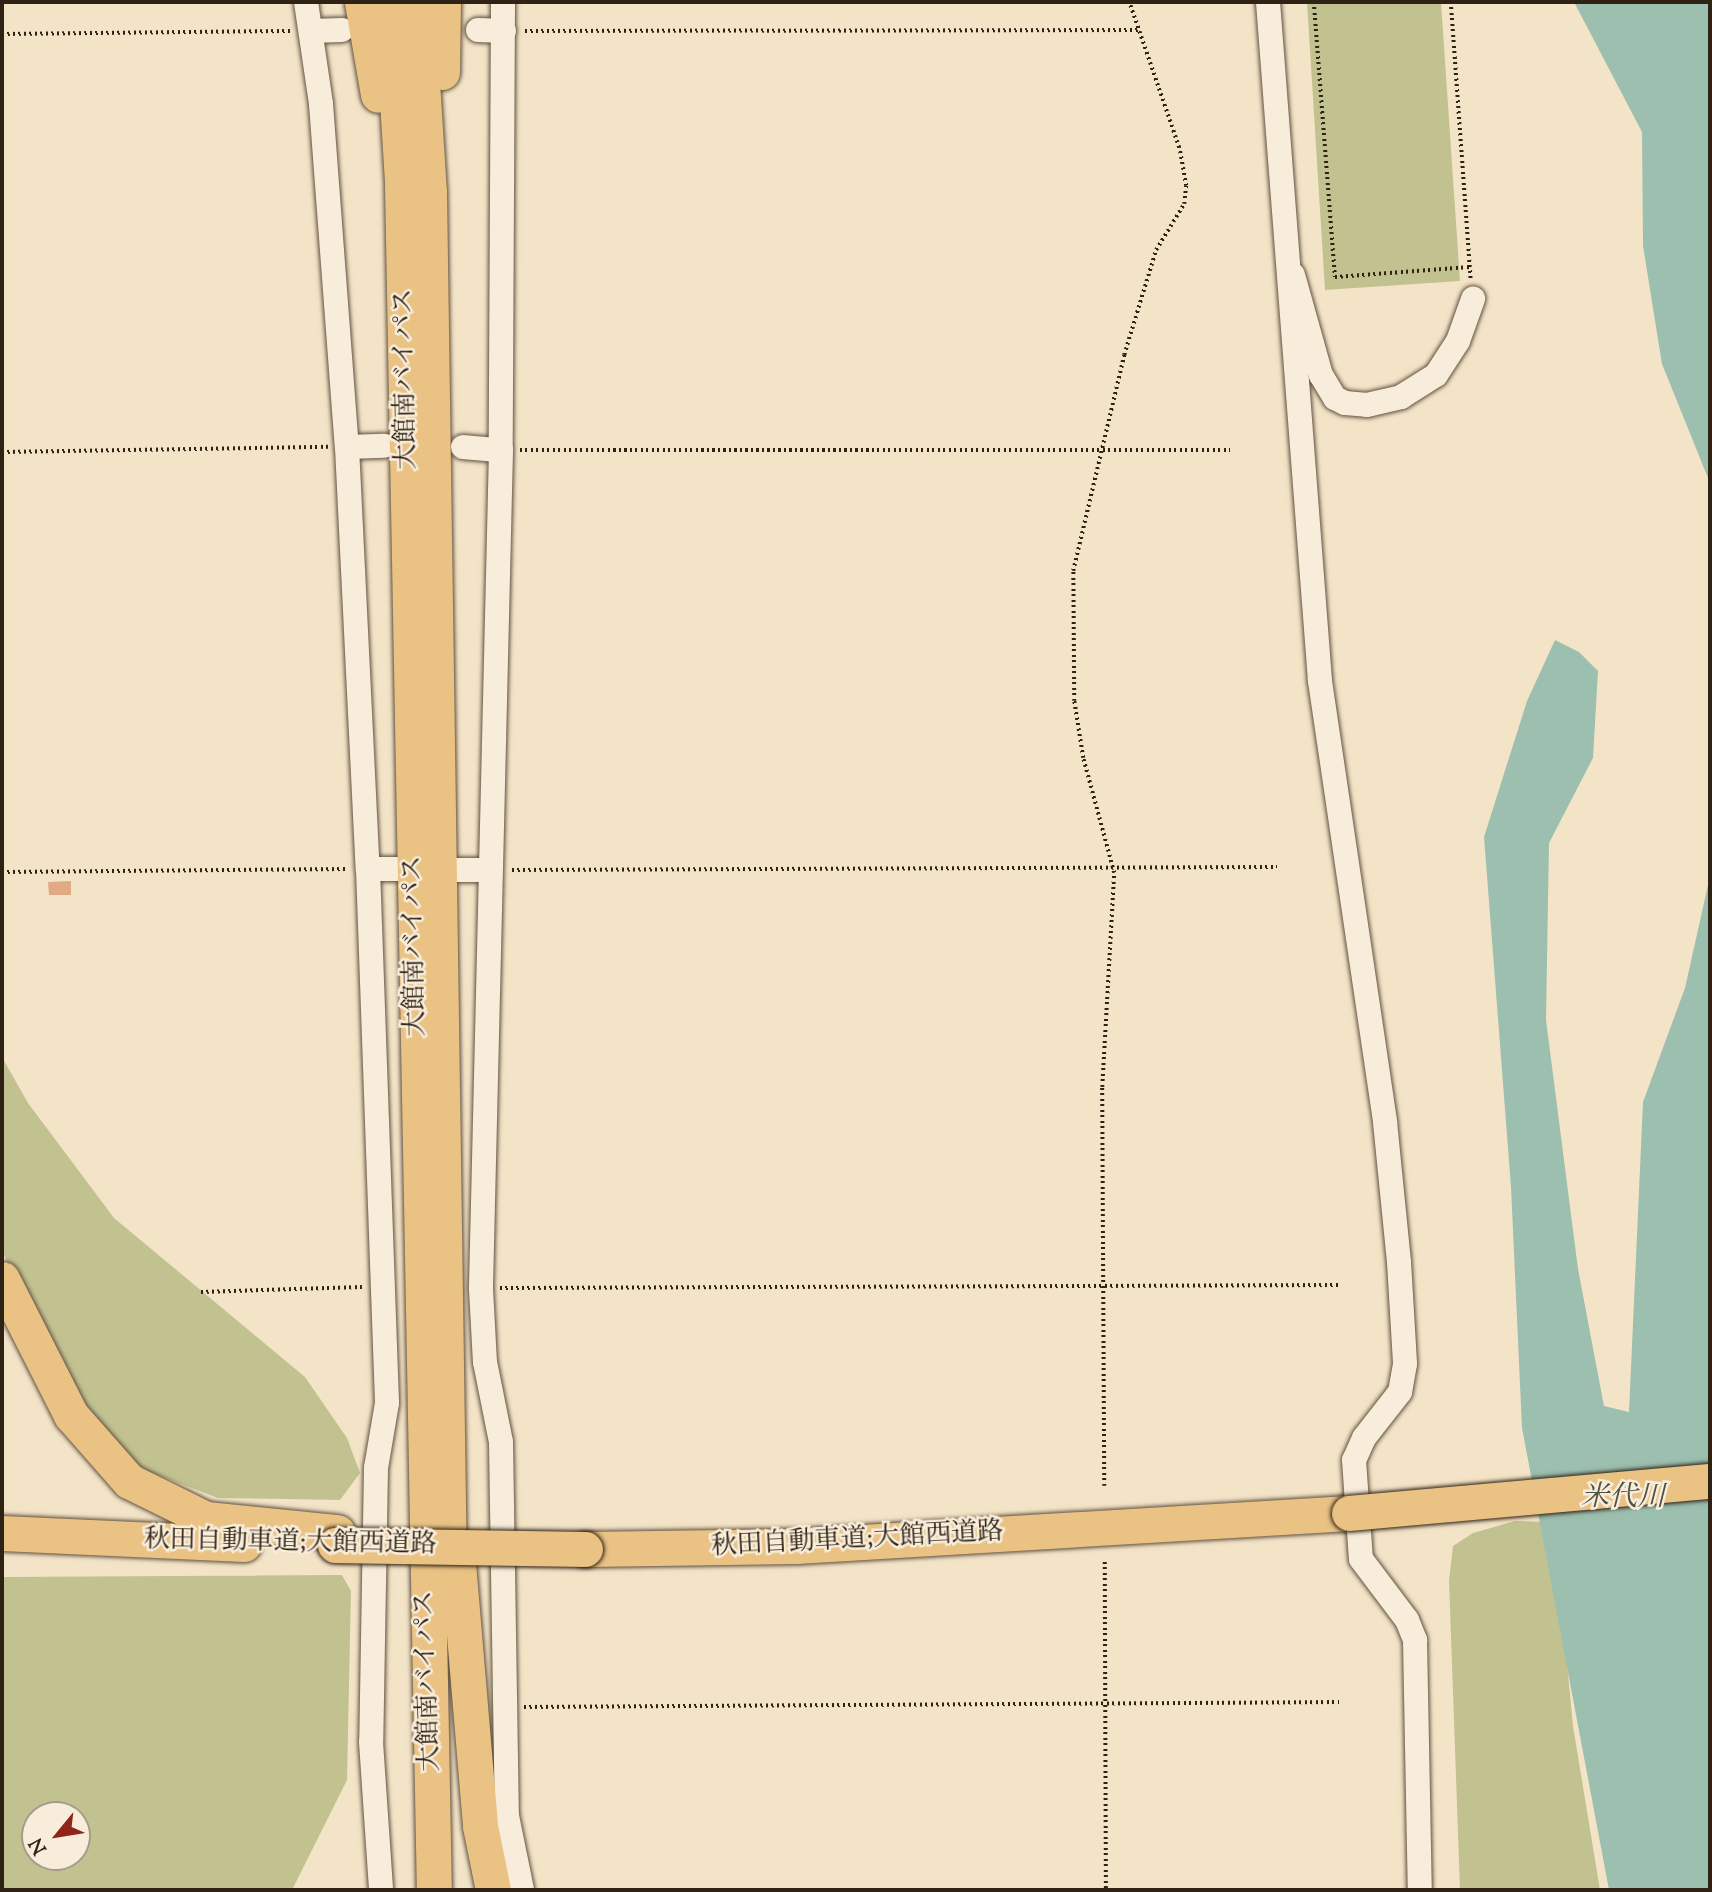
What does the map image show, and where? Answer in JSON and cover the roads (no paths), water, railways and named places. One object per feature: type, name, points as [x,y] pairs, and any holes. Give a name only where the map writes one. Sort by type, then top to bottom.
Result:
[{"type":"highway","points":[[362,2],[419,394]]},
{"type":"highway","name":"大館南バイパス","points":[[391,2],[419,394],[447,1411],[456,1890]]},
{"type":"highway","name":"大館南バイパス","points":[[417,2],[429,192],[419,394],[423,1516],[433,1890]]},
{"type":"highway","points":[[419,394],[443,2]]},
{"type":"highway","points":[[2,1279],[71,1415],[129,1481],[206,1519],[336,1539]]},
{"type":"highway","points":[[447,1411],[469,1713],[480,1826],[493,1890]]},
{"type":"highway","name":"秋田自動車道;大館西道路","points":[[2,1533],[261,1545],[336,1539],[585,1549],[796,1546],[1349,1513],[1710,1481]]},
{"type":"highway","points":[[420,1890],[423,1516]]},
{"type":"highway","points":[[2,1553],[261,1545]]},
{"type":"street","points":[[306,2],[321,104],[346,447],[368,869],[387,1403],[376,1468],[371,1742],[381,1890]]},
{"type":"street","points":[[503,2],[501,450],[487,870],[481,1289],[485,1362],[501,1442],[507,1816],[522,1890]]},
{"type":"street","points":[[1268,2],[1284,252],[1320,681],[1385,1122],[1399,1262],[1405,1364],[1400,1392],[1364,1438],[1354,1460],[1361,1559],[1407,1620],[1415,1640],[1420,1890]]},
{"type":"street","points":[[311,31],[342,30]]},
{"type":"street","points":[[478,30],[504,31]]},
{"type":"street","points":[[1284,252],[1306,308],[1321,375],[1335,398],[1345,403],[1367,405],[1401,397],[1436,375],[1458,341],[1473,299]]},
{"type":"street","points":[[346,447],[384,446]]},
{"type":"street","points":[[463,447],[501,450]]},
{"type":"street","points":[[368,869],[397,869]]},
{"type":"street","points":[[453,870],[487,870]]},
{"type":"water","points":[[1574,2],[1710,2],[1710,483],[1662,364],[1643,246],[1642,132]]},
{"type":"water","name":"米代川","points":[[1555,640],[1579,652],[1598,671],[1593,758],[1549,843],[1546,1020],[1578,1269],[1604,1406],[1629,1412],[1643,1102],[1685,988],[1710,876],[1710,1890],[1609,1890],[1522,1428],[1511,1187],[1484,837],[1527,701]]}]
